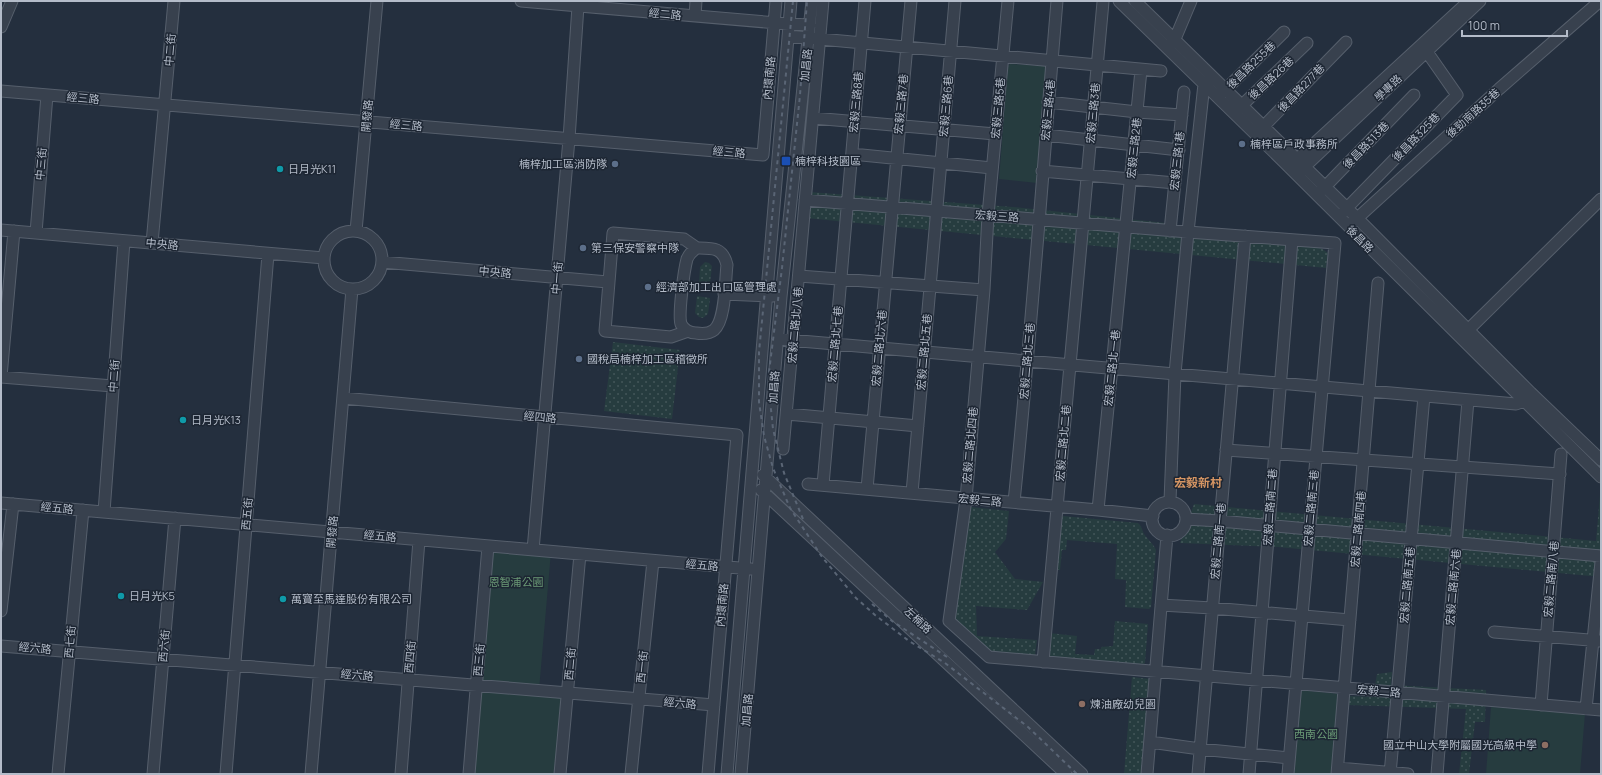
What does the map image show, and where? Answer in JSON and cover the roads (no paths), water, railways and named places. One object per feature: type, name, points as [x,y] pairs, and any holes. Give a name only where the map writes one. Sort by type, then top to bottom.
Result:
[{"type":"street","points":[[1,27],[12,1]]},
{"type":"street","name":"中二街","points":[[152,243],[174,1]]},
{"type":"street","name":"開發路","points":[[356,231],[377,1]]},
{"type":"street","name":"經二路","points":[[521,1],[578,6],[624,5],[695,16],[810,25]]},
{"type":"street","points":[[695,16],[696,1]]},
{"type":"street","name":"內環南路","points":[[763,155],[776,1]]},
{"type":"street","name":"加昌路","points":[[727,774],[791,1]]},
{"type":"street","name":"加昌路","points":[[741,774],[781,297],[814,39],[810,25],[812,1]]},
{"type":"street","points":[[814,39],[822,1]]},
{"type":"street","name":"宏毅三路8巷","points":[[848,204],[865,1]]},
{"type":"street","name":"宏毅三路7巷","points":[[892,207],[911,1]]},
{"type":"street","name":"宏毅三路6巷","points":[[937,211],[955,1]]},
{"type":"street","name":"宏毅三路5巷","points":[[988,215],[1008,1]]},
{"type":"street","name":"宏毅三路4巷","points":[[1038,219],[1057,1]]},
{"type":"street","name":"後昌路","points":[[1119,1],[1167,48],[1208,80],[1226,89],[1264,126],[1297,167],[1317,196],[1460,338],[1601,460]]},
{"type":"street","name":"後昌路","points":[[1135,1],[1175,39],[1208,80],[1218,97],[1234,114],[1256,135],[1325,187],[1347,208],[1468,330],[1527,397],[1601,477]]},
{"type":"street","points":[[1167,48],[1175,39],[1191,1]]},
{"type":"street","name":"學專路","points":[[1297,167],[1468,1]]},
{"type":"street","name":"學專路","points":[[1297,167],[1427,52],[1480,1]]},
{"type":"street","name":"後勁南路35巷","points":[[1348,227],[1499,89],[1600,1]]},
{"type":"street","name":"宏毅三路3巷","points":[[1083,223],[1103,2]]},
{"type":"street","name":"中一街","points":[[533,550],[569,138],[578,6]]},
{"type":"street","name":"後昌路255巷","points":[[1218,97],[1284,32]]},
{"type":"street","points":[[788,36],[1161,71]]},
{"type":"street","name":"宏毅二路北八巷","points":[[783,449],[794,341],[813,118],[814,39]]},
{"type":"street","name":"後昌路277巷","points":[[1256,135],[1346,42]]},
{"type":"street","name":"後昌路26巷","points":[[1234,114],[1307,44]]},
{"type":"street","name":"後昌路325巷","points":[[1338,217],[1457,95],[1427,52]]},
{"type":"street","name":"宏毅三路2巷","points":[[1126,227],[1141,70]]},
{"type":"street","points":[[1170,501],[1175,374],[1188,232],[1208,80]]},
{"type":"street","name":"經三路","points":[[1,91],[763,155]]},
{"type":"street","name":"宏毅三路1巷","points":[[1170,231],[1184,92]]},
{"type":"street","name":"中三街","points":[[36,233],[47,95]]},
{"type":"street","name":"後昌路313巷","points":[[1317,196],[1414,95]]},
{"type":"street","points":[[1048,102],[1137,112],[1182,115]]},
{"type":"street","points":[[813,118],[995,134]]},
{"type":"street","points":[[1046,135],[1179,150]]},
{"type":"street","points":[[852,154],[992,168]]},
{"type":"street","points":[[1042,171],[1175,183]]},
{"type":"street","points":[[1460,338],[1601,199]]},
{"type":"street","name":"宏毅三路","points":[[806,200],[1170,231],[1335,243]]},
{"type":"street","name":"宏毅二路北七巷","points":[[823,485],[848,204]]},
{"type":"street","name":"宏毅二路北六巷","points":[[866,489],[892,207]]},
{"type":"street","name":"宏毅二路北五巷","points":[[912,493],[937,211]]},
{"type":"street","name":"宏毅二路北四巷","points":[[988,215],[984,290],[966,499],[949,621],[989,657]]},
{"type":"street","name":"宏毅二路北三巷","points":[[1014,502],[1028,362],[1038,219]]},
{"type":"street","name":"宏毅二路北二巷","points":[[1042,662],[1083,223]]},
{"type":"street","name":"宏毅二路北一巷","points":[[1098,510],[1126,227]]},
{"type":"street","name":"中央路","points":[[1,230],[324,258]]},
{"type":"street","points":[[14,231],[1,378],[113,386]]},
{"type":"street","points":[[346,231],[356,231],[368,235],[377,244],[380,249],[382,262],[380,270],[372,282],[360,288],[352,289],[340,286],[333,282],[326,271],[324,258],[329,243],[335,236],[346,231]]},
{"type":"street","points":[[688,331],[671,337],[605,331],[613,233],[684,240],[697,248],[712,248],[721,252],[725,257],[727,265],[722,316],[720,323],[713,331],[707,333],[694,333],[688,331],[682,324],[680,313],[687,259],[693,250],[697,248]]},
{"type":"street","name":"宏毅二路南一巷","points":[[1198,774],[1245,236]]},
{"type":"street","name":"宏毅二路南二巷","points":[[1250,774],[1292,240]]},
{"type":"street","name":"中二街","points":[[104,512],[124,241]]},
{"type":"street","name":"宏毅二路南三巷","points":[[1288,774],[1335,243]]},
{"type":"street","name":"西五街","points":[[226,774],[268,254]]},
{"type":"street","name":"中央路","points":[[382,262],[608,282]]},
{"type":"street","points":[[799,276],[984,290]]},
{"type":"street","name":"宏毅二路南四巷","points":[[1338,771],[1378,283]]},
{"type":"street","name":"開發路","points":[[311,774],[352,289]]},
{"type":"street","points":[[724,294],[781,297]]},
{"type":"street","points":[[778,340],[1516,404],[1527,397]]},
{"type":"street","name":"宏毅二路南五巷","points":[[1390,773],[1424,396]]},
{"type":"street","name":"經四路","points":[[343,398],[737,436]]},
{"type":"street","name":"宏毅二路南六巷","points":[[1437,774],[1468,400]]},
{"type":"street","points":[[787,414],[918,426]]},
{"type":"street","name":"內環南路","points":[[708,774],[737,436]]},
{"type":"street","points":[[1226,450],[1560,474]]},
{"type":"street","name":"宏毅二路南八巷","points":[[1541,705],[1561,454]]},
{"type":"street","name":"左楠路","points":[[752,466],[767,478],[1082,774]]},
{"type":"street","name":"左楠路","points":[[751,482],[765,493],[1066,774]]},
{"type":"street","name":"宏毅二路","points":[[808,484],[1153,516]]},
{"type":"street","points":[[1170,501],[1180,505],[1184,509],[1186,519],[1182,530],[1167,536],[1157,530],[1154,526],[1153,516],[1155,509],[1159,505],[1170,501]]},
{"type":"street","name":"經五路","points":[[1,503],[758,570]]},
{"type":"street","points":[[1,611],[13,504]]},
{"type":"street","name":"西七街","points":[[58,774],[83,510]]},
{"type":"street","name":"西六街","points":[[153,774],[175,518]]},
{"type":"street","points":[[1186,519],[1601,556]]},
{"type":"street","points":[[1147,774],[1167,536]]},
{"type":"street","name":"西四街","points":[[401,774],[420,540]]},
{"type":"street","name":"西三街","points":[[470,774],[488,546]]},
{"type":"street","name":"西二街","points":[[560,774],[580,554]]},
{"type":"street","name":"西一街","points":[[631,774],[653,561]]},
{"type":"street","points":[[1586,709],[1597,641],[1601,562]]},
{"type":"street","points":[[1161,605],[1350,620]]},
{"type":"street","points":[[1494,632],[1597,641]]},
{"type":"street","name":"經六路","points":[[1,646],[714,705]]},
{"type":"street","name":"宏毅二路","points":[[989,657],[1601,710]]},
{"type":"street","points":[[1150,742],[1200,749],[1289,758]]},
{"type":"street","points":[[1338,771],[1408,774]]},
{"type":"railway","points":[[793,1],[759,352],[759,402],[764,436],[773,468],[790,508],[822,557],[856,598],[875,615],[909,641],[945,663],[1028,727],[1077,774]]},
{"type":"railway","points":[[803,519],[784,473],[773,429],[769,390],[769,372],[782,268],[800,95],[807,1]]},
{"type":"railway","points":[[872,604],[892,621],[947,657]]},
{"type":"place","name":"楠梓區戶政事務所","points":[[1242,144]]},
{"type":"place","name":"楠梓科技園區","points":[[786,161]]},
{"type":"place","name":"楠梓加工區消防隊","points":[[615,164]]},
{"type":"place","name":"日月光K11","points":[[280,169]]},
{"type":"place","name":"第三保安警察中隊","points":[[583,248]]},
{"type":"place","name":"經濟部加工出口區管理處","points":[[648,287]]},
{"type":"place","name":"國稅局楠梓加工區稽徵所","points":[[579,359]]},
{"type":"place","name":"日月光K13","points":[[183,420]]},
{"type":"place","name":"日月光K5","points":[[121,596]]},
{"type":"place","name":"萬寶至馬達股份有限公司","points":[[283,599]]},
{"type":"place","name":"煉油廠幼兒園","points":[[1082,704]]},
{"type":"place","name":"國立中山大學附屬國光高級中學","points":[[1545,745]]},
{"type":"district","name":"宏毅新村","points":[[1198,483]]},
{"type":"park label","name":"恩智浦公園","points":[[516,582]]},
{"type":"park label","name":"西南公園","points":[[1316,734]]}]
